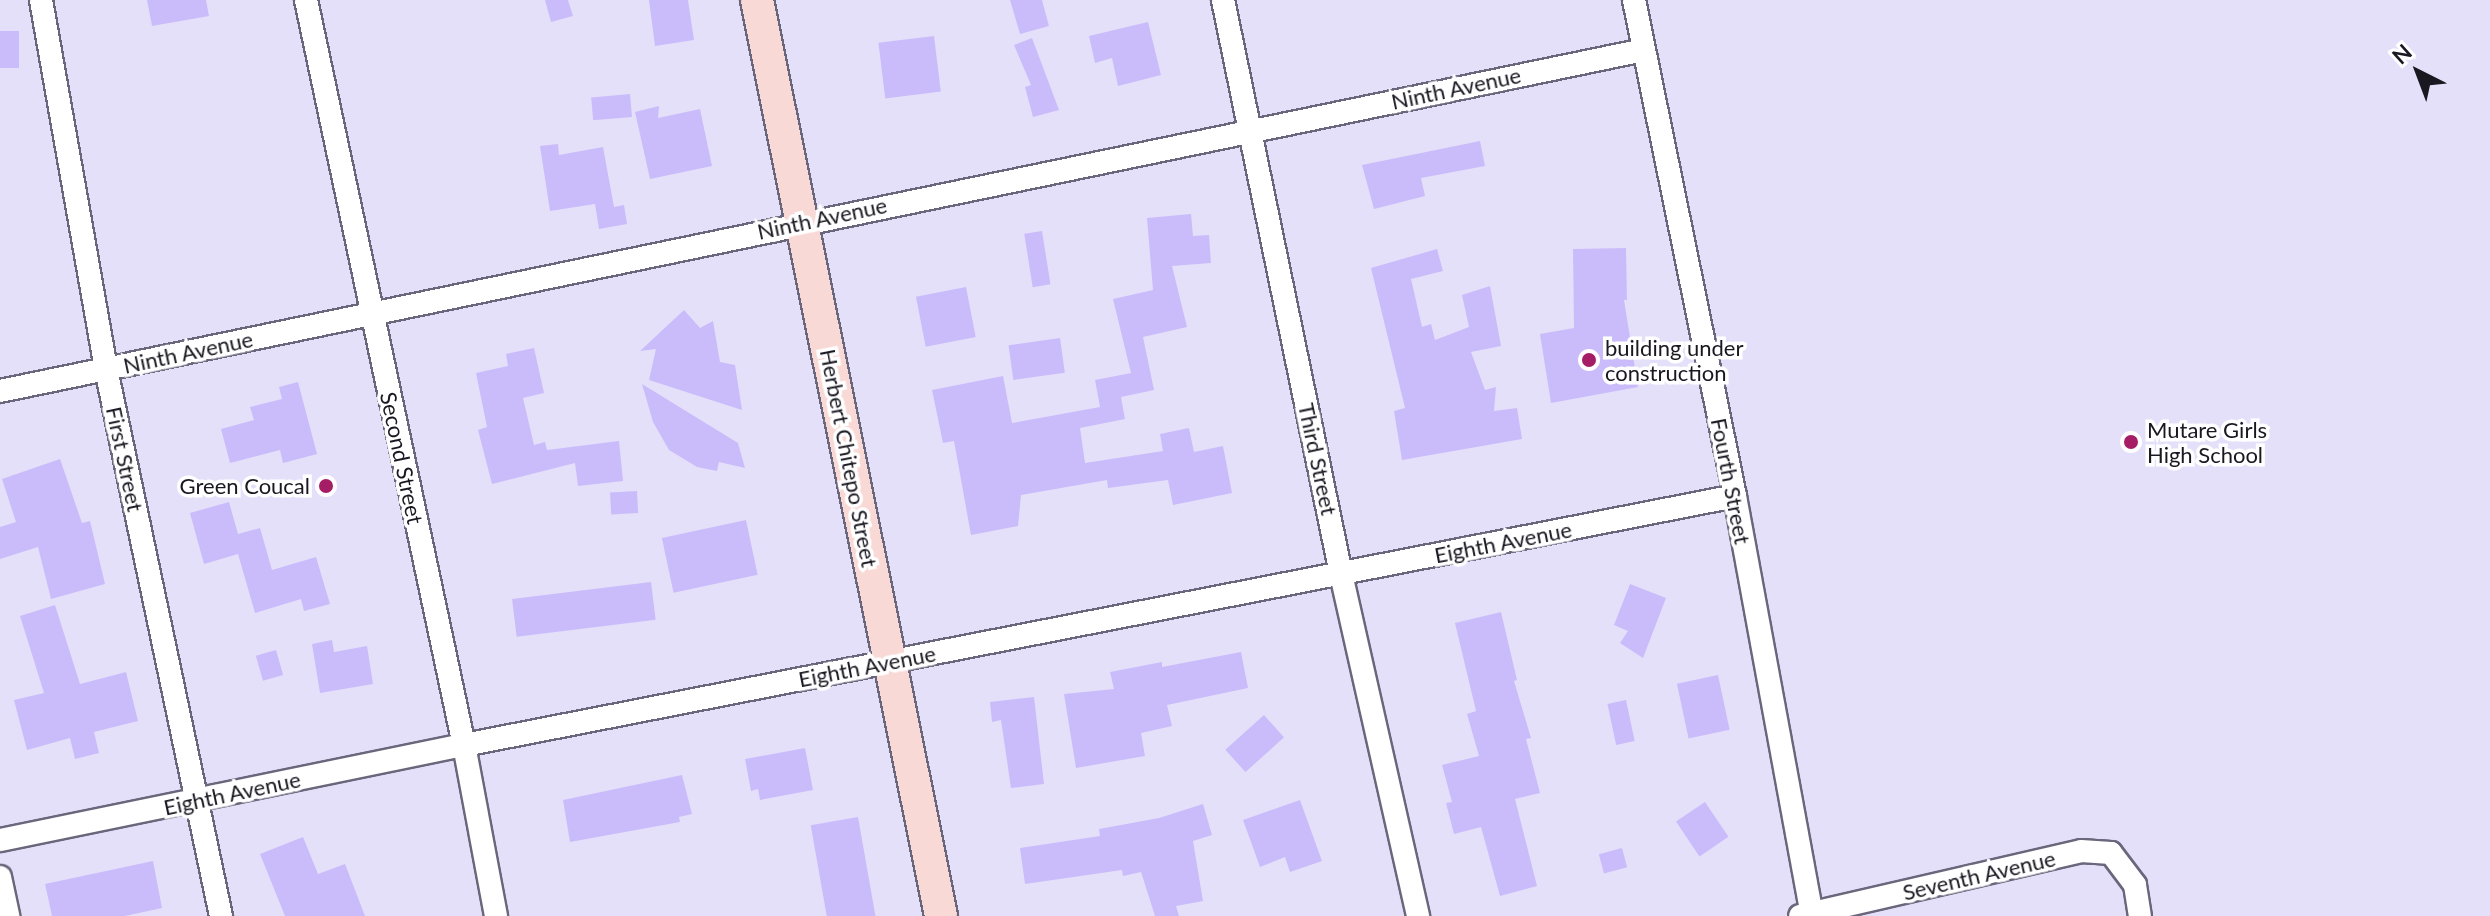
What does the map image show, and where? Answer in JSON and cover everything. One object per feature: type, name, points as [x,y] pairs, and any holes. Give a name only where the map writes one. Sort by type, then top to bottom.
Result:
[{"type":"main road","name":"Herbert Chitepo Street","points":[[757,0],[941,916]]},
{"type":"street","name":"First Street","points":[[41,0],[106,369],[221,916]]},
{"type":"street","name":"Second Street","points":[[306,0],[464,745],[496,916]]},
{"type":"street","name":"Third Street","points":[[1223,0],[1341,574],[1418,916]]},
{"type":"street","name":"Fourth Street","points":[[1634,0],[1735,496],[1808,915]]},
{"type":"street","name":"Ninth Avenue","points":[[0,391],[802,222],[1644,50]]},
{"type":"street","name":"Eighth Avenue","points":[[0,840],[464,745],[1735,496]]},
{"type":"street","name":"Seventh Avenue","points":[[1808,915],[2081,851],[2111,853],[2135,885],[2140,916]]},
{"type":"street","points":[[0,877],[8,916]]},
{"type":"building","points":[[147,0],[206,0],[209,16],[152,26]]},
{"type":"building","points":[[545,0],[568,0],[573,16],[551,22]]},
{"type":"building","points":[[649,0],[688,0],[694,40],[655,46]]},
{"type":"building","points":[[1010,0],[1042,0],[1049,26],[1020,34]]},
{"type":"building","points":[[1148,22],[1161,75],[1118,86],[1112,58],[1095,63],[1089,36]]},
{"type":"building","points":[[0,31],[19,31],[19,68],[0,68]]},
{"type":"building","points":[[934,36],[941,92],[885,98],[878,43]]},
{"type":"building","points":[[1032,38],[1059,110],[1033,117],[1025,87],[1031,85],[1014,45]]},
{"type":"building","points":[[630,94],[632,117],[593,120],[591,97]]},
{"type":"building","points":[[659,106],[658,118],[700,109],[712,166],[650,179],[635,112]]},
{"type":"building","points":[[1480,141],[1485,166],[1421,178],[1425,196],[1374,209],[1362,165]]},
{"type":"building","points":[[558,144],[559,155],[603,147],[614,207],[624,205],[627,224],[599,229],[595,204],[550,211],[540,146]]},
{"type":"building","points":[[1191,214],[1193,236],[1209,235],[1211,263],[1172,266],[1187,327],[1143,337],[1154,390],[1121,397],[1125,419],[1080,428],[1085,463],[1163,451],[1160,434],[1189,428],[1194,452],[1223,446],[1232,493],[1173,505],[1168,480],[1108,488],[1107,480],[1021,495],[1018,526],[971,535],[954,441],[943,443],[932,390],[1003,376],[1012,423],[1100,407],[1095,380],[1131,373],[1113,299],[1153,290],[1147,218]]},
{"type":"building","points":[[1042,231],[1050,284],[1033,287],[1024,234]]},
{"type":"building","name":"building under construction","points":[[1626,248],[1627,300],[1624,300],[1638,387],[1551,403],[1540,334],[1574,328],[1573,249]]},
{"type":"building","points":[[1437,249],[1443,271],[1411,279],[1422,327],[1431,324],[1435,340],[1469,327],[1462,295],[1490,286],[1501,346],[1471,352],[1485,390],[1496,387],[1494,411],[1517,408],[1522,439],[1402,460],[1394,411],[1405,408],[1371,268]]},
{"type":"building","points":[[966,287],[976,337],[926,347],[916,297]]},
{"type":"building","points":[[684,310],[700,328],[713,321],[720,362],[735,365],[742,410],[649,380],[656,349],[640,351]]},
{"type":"building","points":[[1060,338],[1065,373],[1013,380],[1009,345]]},
{"type":"building","points":[[534,348],[544,393],[523,398],[534,445],[545,442],[547,450],[619,441],[623,481],[578,486],[575,463],[492,484],[478,430],[487,427],[476,373],[508,366],[506,354]]},
{"type":"building","points":[[298,382],[317,454],[283,463],[280,450],[230,463],[221,429],[254,420],[250,407],[282,399],[279,387]]},
{"type":"building","points":[[642,384],[738,443],[745,468],[719,462],[717,471],[697,467],[669,450],[653,422]]},
{"type":"building","points":[[60,459],[82,523],[90,521],[105,584],[51,599],[38,547],[0,559],[0,527],[16,522],[2,479]]},
{"type":"building","points":[[637,491],[638,513],[611,514],[610,492]]},
{"type":"building","points":[[229,502],[238,534],[260,528],[272,570],[316,557],[330,604],[304,611],[301,599],[255,613],[238,554],[204,564],[190,513]]},
{"type":"building","points":[[746,520],[758,575],[674,593],[662,538]]},
{"type":"building","points":[[651,582],[656,620],[517,637],[512,599]]},
{"type":"building","points":[[1630,584],[1666,598],[1643,658],[1620,643],[1628,631],[1614,625]]},
{"type":"building","points":[[55,605],[80,684],[126,672],[138,721],[94,732],[99,753],[75,759],[70,738],[27,750],[14,700],[44,693],[20,616]]},
{"type":"building","points":[[1501,612],[1517,680],[1514,681],[1531,738],[1526,739],[1540,793],[1515,799],[1537,886],[1500,896],[1481,827],[1454,834],[1446,803],[1452,802],[1442,765],[1479,756],[1467,714],[1476,711],[1455,623]]},
{"type":"building","points":[[332,640],[334,652],[367,646],[373,684],[320,693],[312,644]]},
{"type":"building","points":[[276,650],[283,675],[263,681],[256,656]]},
{"type":"building","points":[[1241,652],[1248,688],[1167,705],[1172,726],[1141,733],[1145,756],[1076,768],[1064,694],[1114,689],[1110,672],[1162,662],[1162,667]]},
{"type":"building","points":[[1718,675],[1730,730],[1689,739],[1677,684]]},
{"type":"building","points":[[1034,697],[1044,784],[1011,788],[1001,720],[992,722],[990,702]]},
{"type":"building","points":[[1626,700],[1635,741],[1616,745],[1607,704]]},
{"type":"building","points":[[1264,715],[1284,737],[1245,772],[1225,750]]},
{"type":"building","points":[[805,748],[813,790],[760,800],[758,789],[751,791],[745,759]]},
{"type":"building","points":[[682,775],[692,814],[679,817],[680,822],[570,842],[563,800]]},
{"type":"building","points":[[1300,800],[1322,861],[1290,872],[1285,857],[1260,867],[1243,820]]},
{"type":"building","points":[[1705,802],[1728,837],[1699,856],[1676,822]]},
{"type":"building","points":[[1203,804],[1212,835],[1193,841],[1203,901],[1176,906],[1179,916],[1155,916],[1141,872],[1123,876],[1122,870],[1025,884],[1020,848],[1100,836],[1099,829],[1159,818]]},
{"type":"building","points":[[858,817],[875,916],[827,916],[811,825]]},
{"type":"building","points":[[303,837],[318,874],[345,864],[365,916],[285,916],[260,854]]},
{"type":"building","points":[[1622,848],[1627,867],[1604,874],[1599,854]]},
{"type":"building","points":[[153,861],[162,908],[125,916],[52,916],[45,884]]},
{"type":"place","name":"building under construction","points":[[1589,360]]},
{"type":"place","name":"Mutare Girls High School","points":[[2131,442]]},
{"type":"place","name":"Green Coucal","points":[[326,486]]}]
